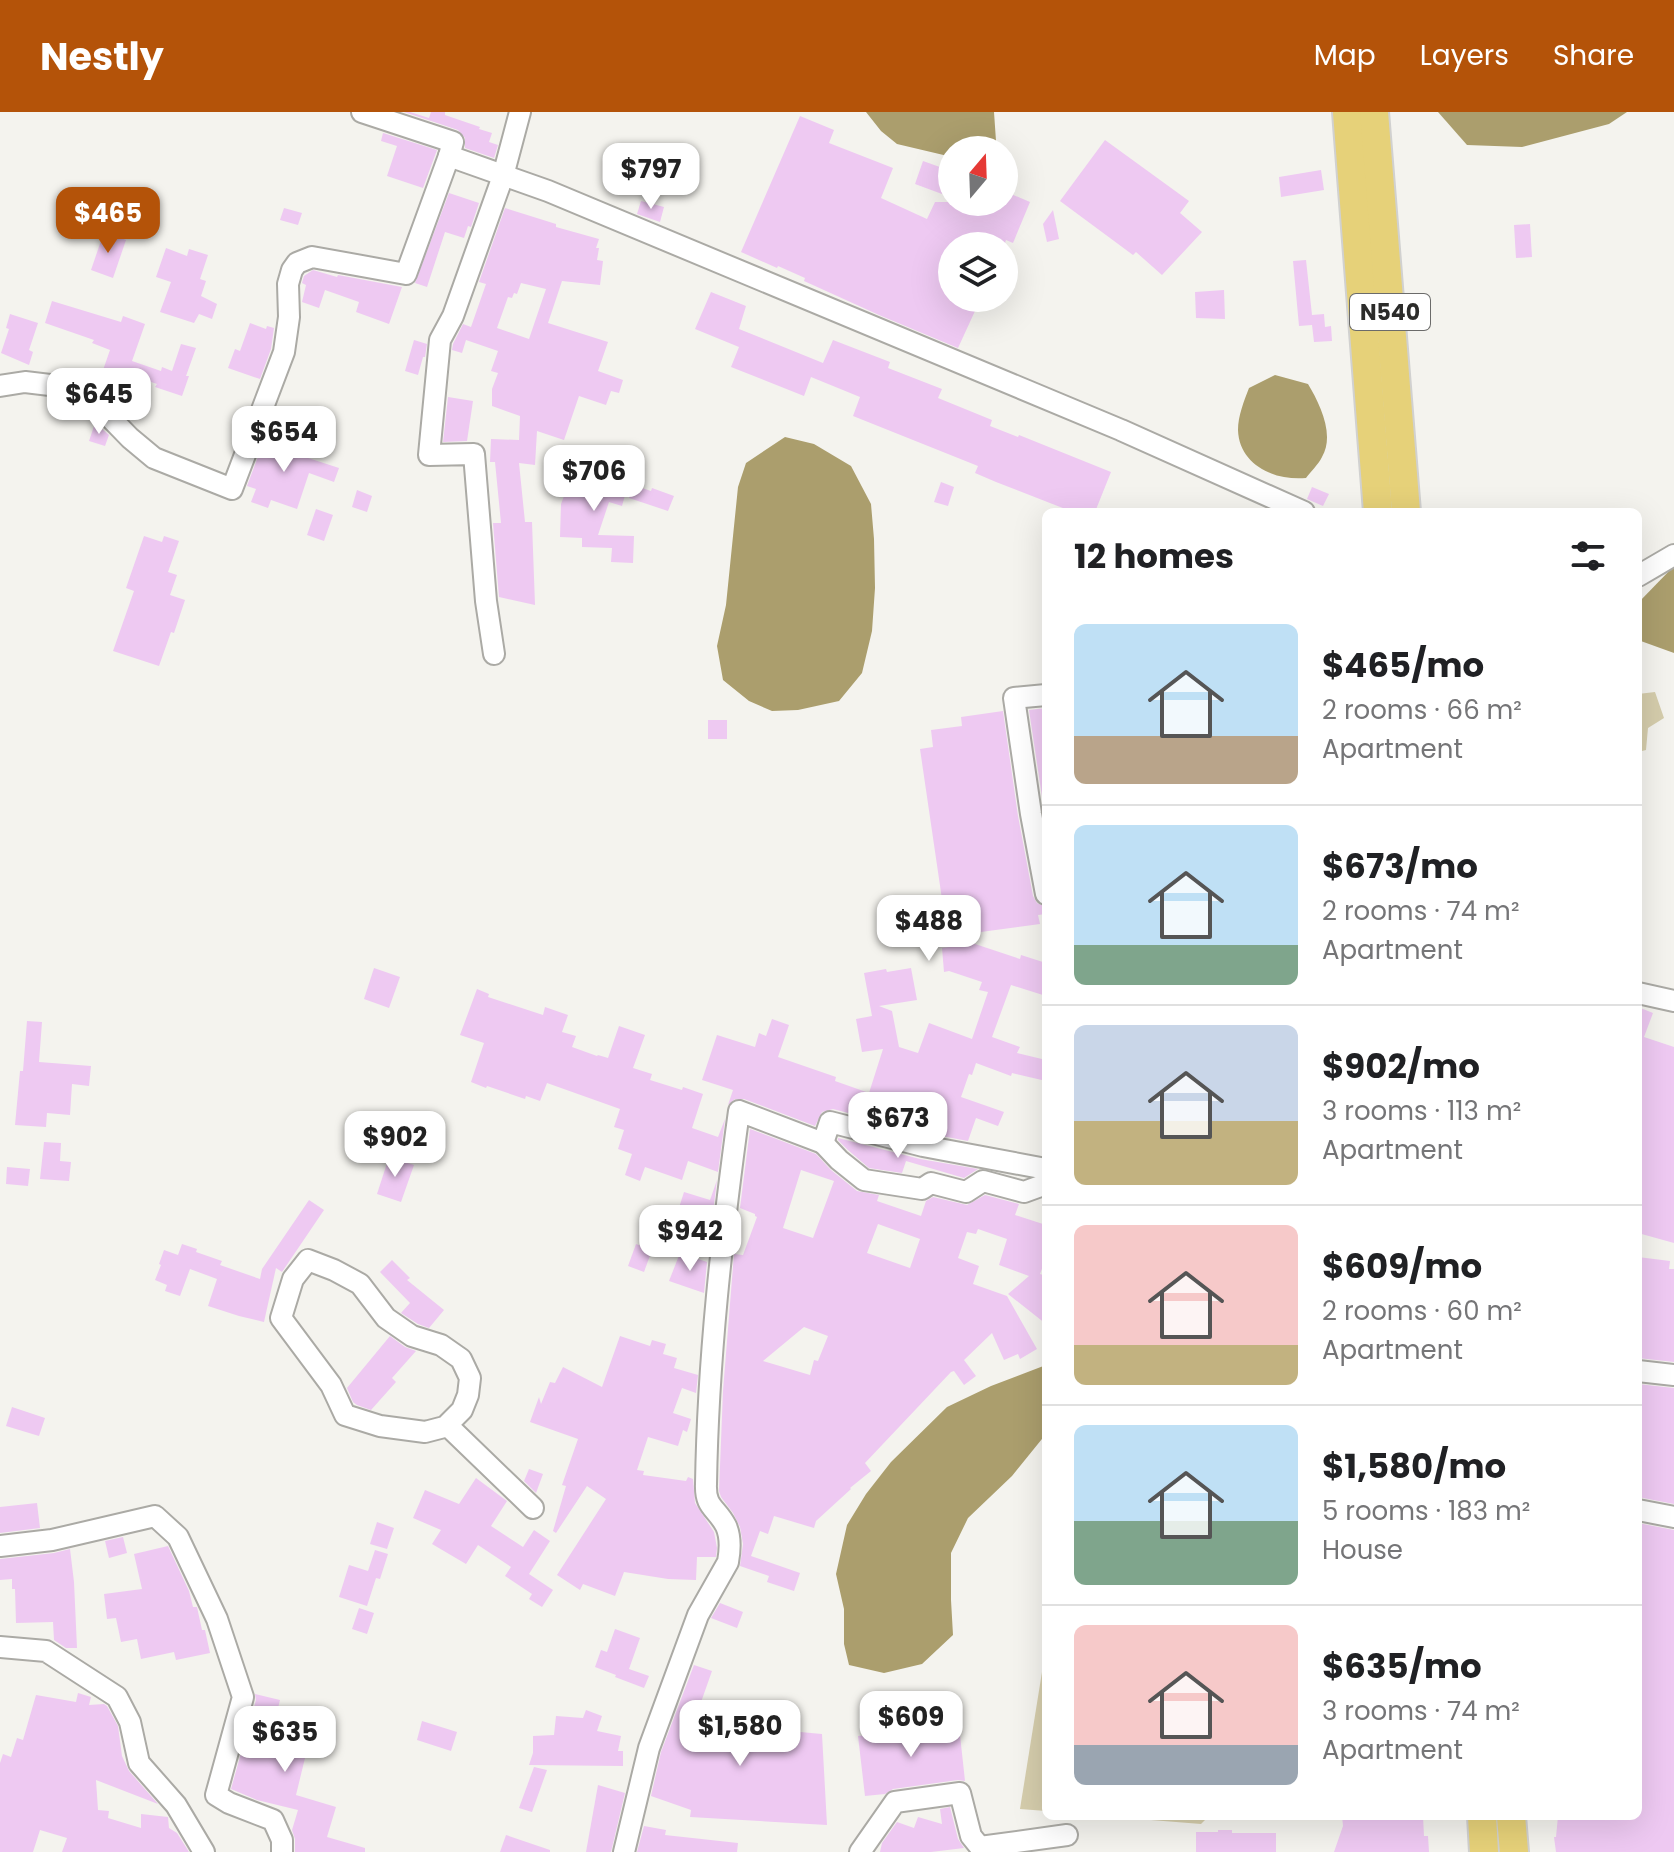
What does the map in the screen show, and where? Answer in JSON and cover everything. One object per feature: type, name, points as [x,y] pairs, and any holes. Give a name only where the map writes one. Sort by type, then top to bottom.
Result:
[{"type":"highway","name":"N540","points":[[1347,112],[1378,508]]},
{"type":"highway","name":"N540","points":[[1374,112],[1406,508]]},
{"type":"highway","points":[[1482,1820],[1484,1852]]},
{"type":"highway","points":[[1511,1820],[1514,1852]]},
{"type":"street","points":[[0,386],[25,382],[50,385],[93,400],[154,458],[232,489],[284,352],[289,317],[288,284],[292,270],[297,263],[312,257],[406,274],[449,156],[453,142],[362,112]]},
{"type":"street","points":[[494,654],[486,601],[474,454],[429,455],[440,340],[453,316],[503,176],[520,112]]},
{"type":"street","points":[[449,156],[548,191],[1121,430],[1295,508]]},
{"type":"street","points":[[1642,574],[1674,555]]},
{"type":"street","points":[[1042,695],[1014,698],[1042,873]]},
{"type":"street","points":[[1642,994],[1674,1001]]},
{"type":"street","points":[[624,1852],[649,1748],[698,1615],[730,1554],[727,1528],[706,1498],[707,1437],[721,1243],[739,1111],[823,1143],[864,1180],[922,1189],[931,1183],[966,1192],[983,1181],[1024,1192],[1042,1185]]},
{"type":"street","points":[[823,1143],[830,1122],[923,1146],[1042,1168]]},
{"type":"street","points":[[446,1426],[462,1410],[468,1395],[470,1378],[461,1359],[441,1345],[412,1336],[386,1318],[360,1284],[308,1260],[293,1279],[281,1318],[331,1385],[345,1415],[380,1426],[425,1432],[448,1426],[533,1508]]},
{"type":"street","points":[[1642,1371],[1674,1375]]},
{"type":"street","points":[[1642,1511],[1674,1517]]},
{"type":"street","points":[[0,1546],[52,1540],[155,1516],[178,1537],[217,1619],[243,1697],[216,1795],[273,1820],[282,1840],[282,1852]]},
{"type":"street","points":[[0,1647],[46,1651],[117,1697],[130,1722],[139,1763],[176,1805],[204,1852]]},
{"type":"street","points":[[860,1852],[895,1802],[960,1793],[971,1836],[980,1847],[1067,1835]]},
{"type":"shaded area","points":[[866,112],[994,112],[996,136],[938,136],[938,154],[897,144],[881,131]]},
{"type":"shaded area","points":[[1438,112],[1627,112],[1609,124],[1522,147],[1467,145]]},
{"type":"shaded area","points":[[1275,375],[1308,384],[1324,420],[1326,448],[1306,478],[1282,477],[1261,468],[1245,453],[1240,442],[1239,419],[1249,388]]},
{"type":"shaded area","points":[[785,437],[814,444],[851,466],[871,504],[875,588],[872,631],[862,673],[839,701],[798,710],[772,711],[749,701],[723,680],[717,646],[726,605],[738,487],[746,463]]},
{"type":"shaded area","points":[[1674,569],[1674,653],[1642,641],[1642,599]]},
{"type":"shaded area","points":[[1655,692],[1664,718],[1648,728],[1646,750],[1642,751],[1642,694]]},
{"type":"shaded area","points":[[1042,1367],[1042,1439],[1012,1476],[968,1518],[951,1553],[953,1635],[922,1664],[884,1673],[849,1665],[844,1644],[844,1609],[836,1574],[847,1525],[891,1462],[947,1407]]},
{"type":"shaded area","points":[[1042,1672],[1042,1811],[1020,1809]]},
{"type":"shaded area","points":[[1151,1820],[1205,1820],[1201,1824]]},
{"type":"building","points":[[404,112],[429,118],[431,112],[445,112],[445,115],[492,133],[489,142],[498,145],[494,158],[465,148],[465,138],[458,130]]},
{"type":"building","points":[[800,116],[834,130],[829,143],[893,168],[881,198],[927,219],[935,202],[938,202],[938,216],[1018,216],[1018,197],[1030,202],[1018,232],[938,232],[938,312],[975,312],[958,348],[741,252]]},
{"type":"building","points":[[383,133],[437,150],[423,188],[387,176],[397,146],[381,141]]},
{"type":"building","points":[[1105,140],[1189,201],[1180,213],[1202,232],[1162,275],[1136,252],[1133,255],[1060,201]]},
{"type":"building","points":[[923,161],[938,166],[938,193],[915,184]]},
{"type":"building","points":[[1321,170],[1324,190],[1281,197],[1279,177]]},
{"type":"building","points":[[449,193],[479,203],[464,238],[445,232],[427,287],[415,283]]},
{"type":"building","points":[[641,201],[664,207],[660,222],[637,214]]},
{"type":"building","points":[[284,208],[302,213],[298,225],[280,220]]},
{"type":"building","points":[[505,208],[599,239],[597,260],[603,261],[600,285],[562,281],[548,323],[608,342],[598,371],[623,380],[619,393],[611,391],[606,405],[579,396],[564,440],[537,431],[535,465],[519,463],[525,522],[532,522],[535,605],[499,597],[493,523],[501,523],[495,462],[490,462],[491,439],[519,440],[520,416],[492,406],[492,389],[498,373],[491,371],[498,351],[466,340],[462,353],[452,350],[463,324],[471,327],[486,284],[479,282]],"holes":[[[521,283],[546,289],[529,339],[497,328],[508,297],[517,294]]]},
{"type":"building","points":[[1053,210],[1059,239],[1047,242],[1043,224]]},
{"type":"building","points":[[1530,224],[1532,257],[1516,258],[1514,225]]},
{"type":"building","points":[[104,232],[126,240],[113,278],[91,270]]},
{"type":"building","points":[[166,248],[187,256],[189,249],[208,255],[200,279],[206,281],[201,296],[217,304],[212,319],[199,314],[194,323],[160,312],[171,282],[156,277]]},
{"type":"building","points":[[1306,260],[1312,315],[1324,314],[1325,327],[1331,326],[1332,341],[1314,342],[1312,325],[1299,326],[1293,261]]},
{"type":"building","points":[[313,270],[402,287],[389,324],[356,312],[359,302],[325,290],[319,308],[302,302],[306,285],[302,283],[304,276]]},
{"type":"building","points":[[1224,290],[1225,319],[1196,318],[1195,292]]},
{"type":"building","points":[[711,292],[746,306],[739,329],[823,363],[833,340],[890,362],[888,368],[942,389],[938,398],[992,420],[990,426],[1111,472],[1097,508],[1063,508],[975,473],[978,466],[853,416],[860,397],[811,377],[804,396],[731,367],[739,347],[695,329]]},
{"type":"building","points":[[52,301],[121,322],[123,316],[145,324],[132,361],[161,371],[162,367],[172,371],[181,344],[196,348],[182,396],[119,371],[117,378],[102,373],[110,350],[92,343],[94,340],[45,323]]},
{"type":"building","points":[[10,314],[38,323],[29,350],[33,352],[29,365],[1,353]]},
{"type":"building","points":[[250,323],[266,329],[267,326],[274,328],[271,349],[260,379],[228,368],[235,349],[240,351]]},
{"type":"building","points":[[414,340],[427,344],[418,375],[405,371]]},
{"type":"building","points":[[448,397],[473,401],[467,441],[443,442]]},
{"type":"building","points":[[95,423],[109,435],[105,446],[89,441]]},
{"type":"building","points":[[265,438],[303,451],[302,456],[339,468],[334,482],[309,473],[297,509],[271,500],[268,508],[251,502],[256,489],[247,486]]},
{"type":"building","points":[[579,462],[598,468],[594,478],[627,488],[622,506],[609,502],[598,535],[634,536],[633,563],[611,562],[612,548],[582,547],[582,538],[560,537],[561,504]]},
{"type":"building","points":[[941,482],[954,487],[948,506],[934,502]]},
{"type":"building","points":[[633,485],[674,496],[668,511],[629,498]]},
{"type":"building","points":[[1312,487],[1329,494],[1323,506],[1307,499]]},
{"type":"building","points":[[357,490],[372,496],[367,512],[352,507]]},
{"type":"building","points":[[316,509],[333,515],[324,541],[307,535]]},
{"type":"building","points":[[144,536],[162,542],[164,536],[179,541],[168,572],[177,575],[170,595],[185,600],[159,666],[113,651],[134,591],[126,588]]},
{"type":"building","points":[[1042,708],[1042,796],[1029,710]]},
{"type":"building","points":[[1003,711],[1033,896],[1042,905],[1042,914],[1038,915],[1040,924],[951,936],[1020,959],[1021,955],[1042,962],[1042,995],[1011,985],[992,1037],[1020,1047],[1017,1053],[1042,1059],[1042,1080],[1012,1073],[1011,1076],[976,1063],[961,1097],[1004,1112],[998,1126],[976,1118],[968,1141],[833,1109],[822,1112],[815,1126],[744,1099],[735,1099],[728,1105],[733,1090],[702,1080],[717,1035],[755,1047],[759,1033],[766,1036],[772,1019],[789,1025],[778,1057],[836,1077],[835,1081],[869,1093],[883,1049],[862,1052],[856,1019],[872,1016],[864,973],[911,968],[917,1000],[879,1006],[892,1011],[899,1047],[918,1053],[929,1023],[972,1039],[988,992],[979,990],[982,982],[944,972],[942,948],[949,947],[920,749],[933,747],[931,730],[962,726],[961,717]]},
{"type":"building","points":[[708,720],[727,720],[727,739],[708,739]]},
{"type":"building","points":[[374,968],[400,977],[389,1008],[364,999]]},
{"type":"building","points":[[477,989],[489,994],[488,997],[543,1015],[545,1007],[568,1015],[562,1032],[576,1036],[572,1047],[597,1056],[608,1058],[619,1026],[645,1035],[633,1068],[652,1074],[650,1080],[703,1094],[692,1128],[718,1137],[725,1119],[718,1172],[688,1161],[682,1180],[645,1167],[640,1181],[625,1175],[632,1154],[618,1149],[624,1130],[614,1127],[620,1109],[547,1083],[540,1101],[471,1082],[484,1043],[460,1035]]},
{"type":"building","points":[[1642,1009],[1653,1013],[1644,1037],[1674,1047],[1674,1243],[1642,1234]]},
{"type":"building","points":[[27,1021],[42,1022],[39,1062],[91,1066],[89,1086],[72,1084],[70,1115],[47,1113],[46,1127],[15,1125]]},
{"type":"building","points":[[750,1129],[816,1154],[857,1191],[879,1195],[877,1201],[921,1216],[926,1201],[933,1197],[967,1205],[985,1195],[1019,1204],[1015,1215],[1042,1224],[1042,1321],[1008,1294],[1029,1276],[999,1265],[1007,1239],[978,1229],[976,1234],[967,1232],[958,1258],[979,1266],[973,1284],[1007,1296],[1037,1349],[1020,1359],[1018,1354],[1004,1360],[992,1333],[964,1360],[976,1376],[964,1385],[954,1371],[951,1372],[865,1463],[871,1471],[816,1521],[814,1528],[774,1516],[768,1534],[760,1531],[751,1556],[800,1573],[794,1591],[767,1582],[769,1576],[740,1566],[743,1544],[740,1527],[719,1491],[734,1254],[743,1255],[757,1217],[740,1208]],"holes":[[[801,1170],[834,1181],[813,1238],[783,1228]],[[878,1224],[920,1239],[910,1268],[867,1253]],[[804,1327],[828,1336],[818,1361],[814,1360],[810,1375],[763,1361]]]},
{"type":"building","points":[[838,1138],[920,1159],[978,1169],[964,1178],[906,1161],[902,1173],[869,1168]]},
{"type":"building","points":[[44,1142],[61,1143],[60,1161],[71,1162],[69,1181],[40,1179]]},
{"type":"building","points":[[389,1157],[414,1165],[401,1202],[377,1194]]},
{"type":"building","points":[[7,1167],[30,1169],[28,1186],[6,1184]]},
{"type":"building","points":[[717,1180],[710,1237],[697,1232],[690,1255],[672,1249],[684,1216],[677,1214],[684,1192],[710,1200]]},
{"type":"building","points":[[309,1200],[324,1210],[282,1272],[276,1268],[264,1322],[208,1306],[217,1279],[190,1269],[180,1296],[165,1291],[167,1285],[155,1280],[164,1250],[178,1255],[182,1244],[222,1261],[220,1265],[260,1279],[262,1269]]},
{"type":"building","points":[[636,1244],[652,1250],[644,1272],[628,1266]]},
{"type":"building","points":[[680,1253],[707,1262],[704,1293],[669,1281]]},
{"type":"building","points":[[1642,1258],[1670,1261],[1669,1269],[1674,1269],[1674,1362],[1642,1358]]},
{"type":"building","points":[[392,1260],[410,1278],[407,1280],[444,1310],[429,1328],[401,1313],[410,1303],[380,1272]]},
{"type":"building","points":[[390,1336],[416,1351],[392,1378],[396,1382],[371,1410],[357,1405],[347,1388]]},
{"type":"building","points":[[620,1336],[650,1346],[652,1340],[666,1344],[663,1354],[677,1358],[674,1368],[698,1375],[696,1393],[682,1388],[673,1413],[691,1419],[687,1432],[683,1430],[678,1446],[648,1437],[637,1470],[644,1471],[643,1475],[686,1481],[688,1477],[693,1479],[695,1503],[714,1532],[717,1548],[716,1557],[697,1557],[696,1580],[624,1572],[615,1596],[583,1584],[580,1590],[557,1575],[606,1499],[587,1486],[556,1533],[553,1531],[566,1486],[562,1485],[578,1439],[530,1422],[539,1397],[541,1404],[550,1382],[555,1383],[563,1367],[602,1387]]},
{"type":"building","points":[[1642,1384],[1674,1388],[1674,1504],[1642,1498]]},
{"type":"building","points":[[12,1407],[45,1418],[39,1436],[6,1426]]},
{"type":"building","points":[[529,1469],[543,1474],[536,1493],[524,1481]]},
{"type":"building","points":[[476,1478],[507,1501],[491,1526],[523,1547],[534,1530],[550,1541],[529,1574],[553,1590],[542,1607],[529,1599],[532,1594],[505,1576],[511,1567],[478,1545],[466,1564],[432,1544],[441,1530],[413,1518],[425,1490],[459,1504]]},
{"type":"building","points":[[37,1503],[40,1528],[0,1533],[0,1507]]},
{"type":"building","points":[[377,1522],[394,1528],[387,1549],[370,1544]]},
{"type":"building","points":[[1642,1524],[1674,1530],[1674,1852],[1556,1852],[1558,1820],[1642,1820]]},
{"type":"building","points":[[123,1537],[127,1553],[109,1558],[105,1541]]},
{"type":"building","points":[[168,1546],[193,1607],[197,1607],[210,1653],[176,1660],[174,1652],[141,1659],[137,1639],[121,1642],[116,1618],[107,1619],[104,1594],[142,1589],[134,1554]]},
{"type":"building","points":[[70,1549],[77,1648],[66,1648],[54,1640],[53,1622],[16,1623],[12,1579],[0,1580],[0,1559]]},
{"type":"building","points":[[375,1550],[388,1554],[367,1606],[339,1597],[349,1565],[368,1571]]},
{"type":"building","points":[[720,1603],[743,1612],[737,1628],[711,1618]]},
{"type":"building","points":[[359,1608],[374,1613],[367,1634],[352,1629]]},
{"type":"building","points":[[615,1629],[640,1638],[629,1669],[649,1676],[644,1688],[595,1667],[601,1650],[607,1652]]},
{"type":"building","points":[[694,1665],[712,1671],[694,1722],[822,1734],[827,1825],[690,1817],[691,1810],[651,1796],[661,1752]]},
{"type":"building","points":[[78,1693],[91,1697],[89,1705],[107,1706],[118,1726],[122,1756],[129,1771],[158,1804],[96,1780],[98,1810],[109,1811],[108,1818],[141,1828],[141,1814],[168,1817],[169,1828],[177,1833],[189,1852],[62,1852],[67,1838],[40,1830],[33,1852],[0,1852],[0,1763],[3,1754],[11,1757],[17,1738],[23,1740],[36,1695],[76,1702]]},
{"type":"building","points":[[255,1694],[280,1700],[278,1708],[315,1717],[296,1795],[336,1807],[327,1837],[365,1848],[365,1852],[295,1852],[292,1830],[298,1810],[257,1800],[231,1789],[256,1700]]},
{"type":"building","points":[[586,1710],[602,1716],[597,1731],[621,1736],[618,1751],[623,1751],[623,1766],[529,1765],[533,1736],[554,1735],[556,1716],[583,1718]]},
{"type":"building","points":[[422,1721],[457,1732],[451,1751],[417,1740]]},
{"type":"building","points":[[959,1726],[965,1781],[893,1789],[885,1794],[865,1796],[858,1736]]},
{"type":"building","points":[[534,1767],[547,1770],[532,1812],[519,1808]]},
{"type":"building","points":[[598,1785],[625,1793],[611,1852],[586,1852]]},
{"type":"building","points":[[950,1807],[958,1839],[964,1848],[931,1852],[880,1852],[882,1843],[897,1822],[914,1828],[918,1817],[942,1824],[940,1809]]},
{"type":"building","points":[[1342,1820],[1423,1820],[1429,1852],[1334,1852]]},
{"type":"building","points":[[644,1826],[666,1830],[665,1835],[738,1843],[737,1852],[637,1852]]},
{"type":"building","points":[[1196,1832],[1276,1833],[1276,1852],[1196,1852]]},
{"type":"building","points":[[506,1835],[550,1850],[550,1852],[500,1852]]}]
